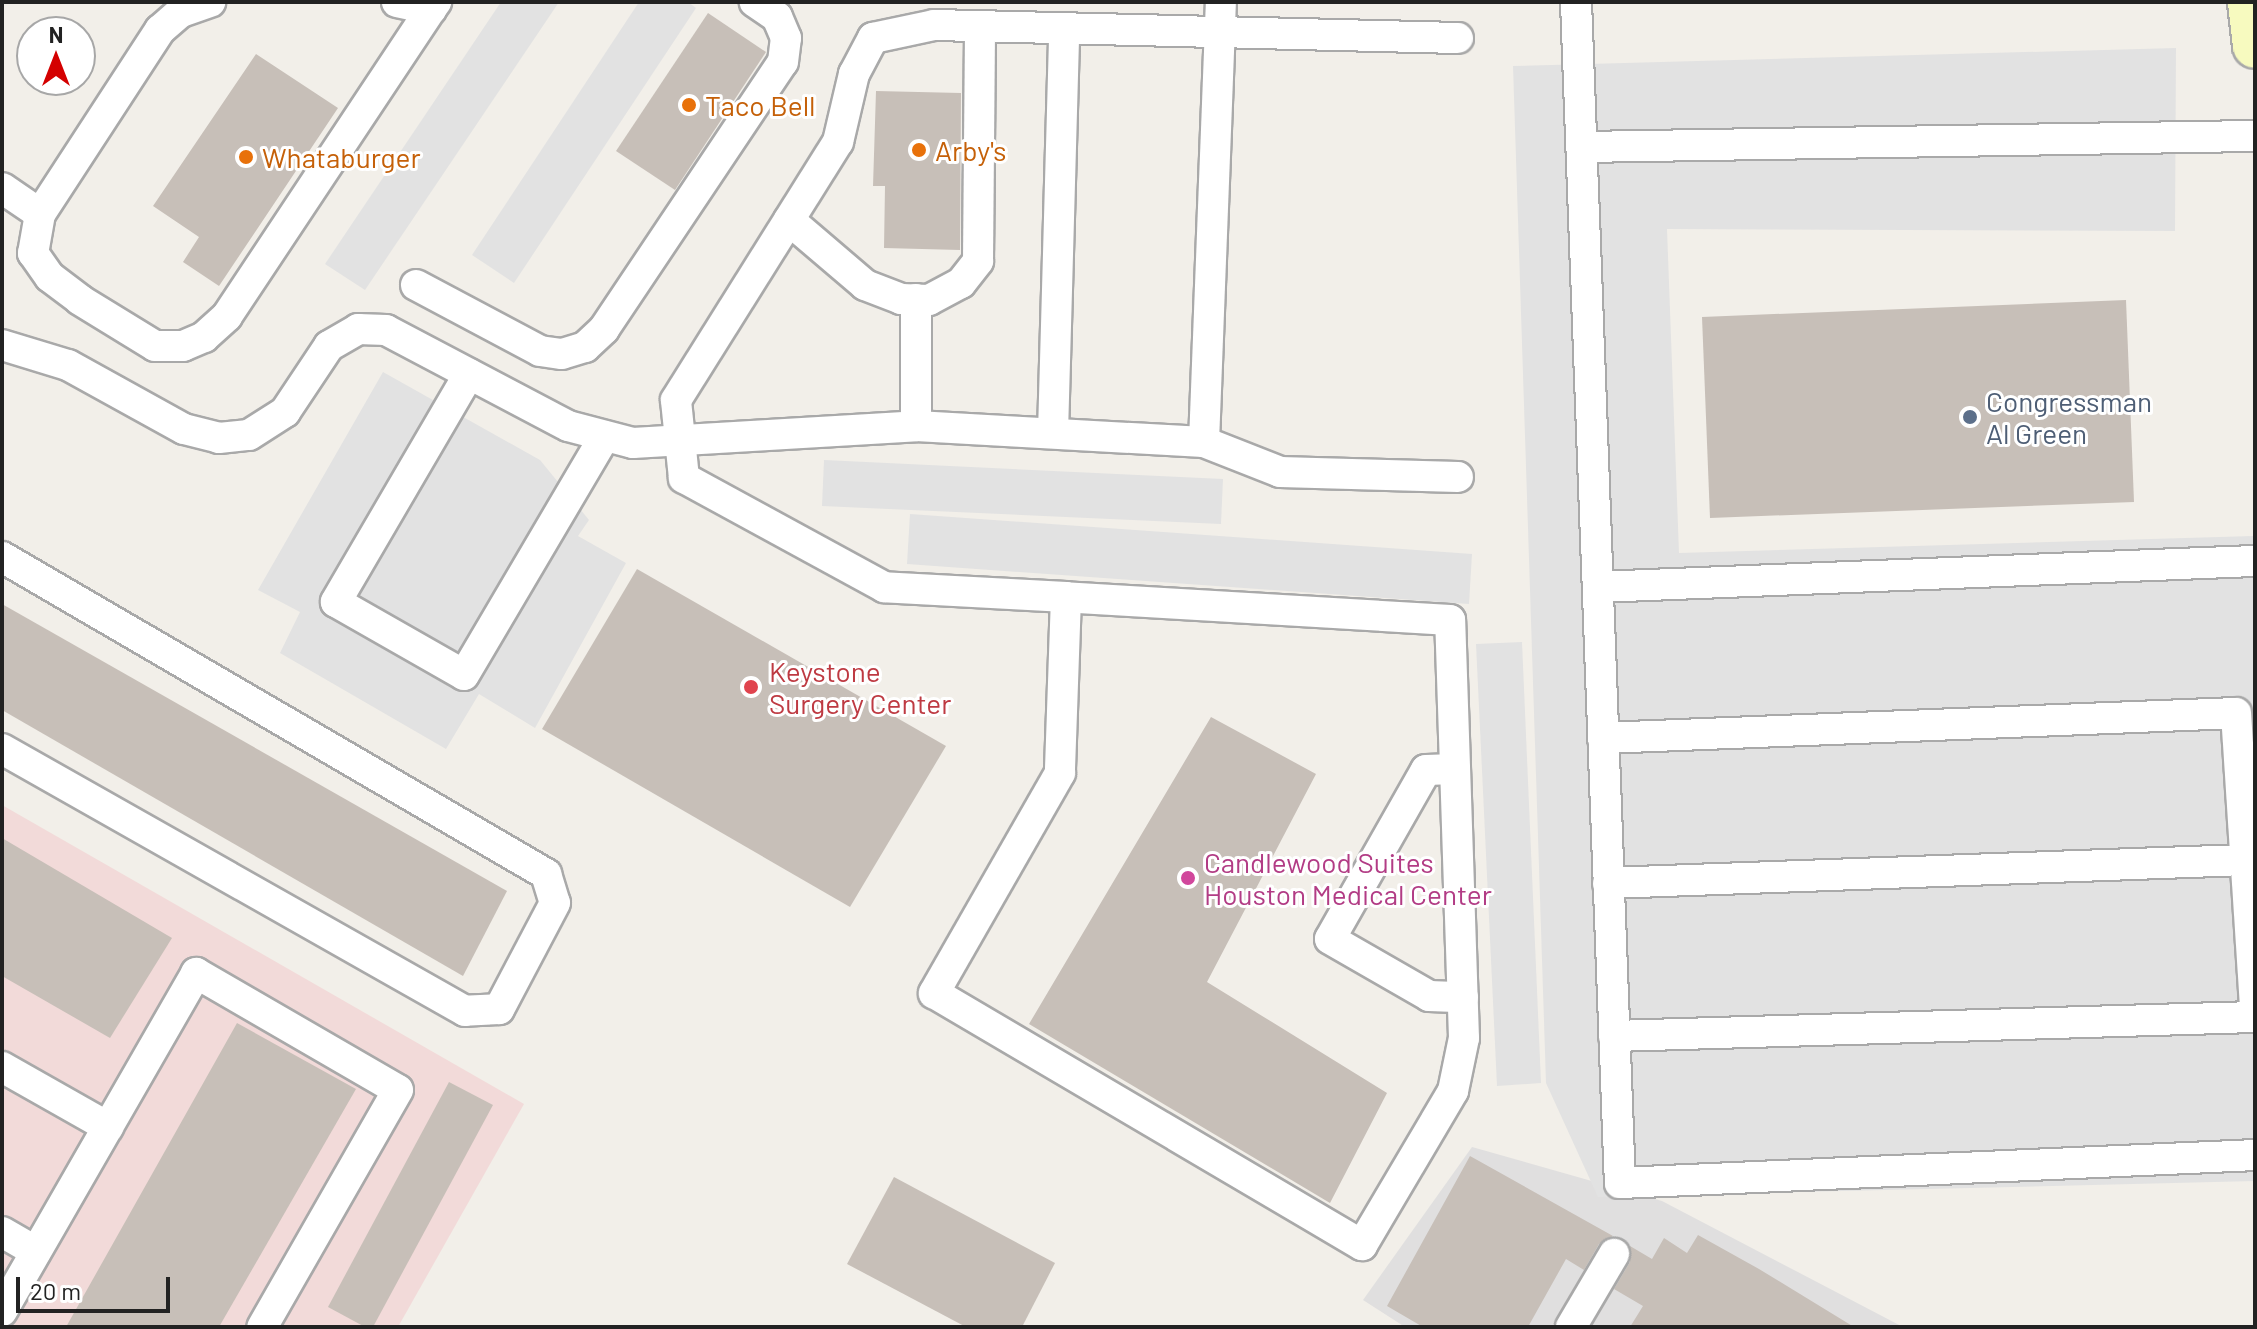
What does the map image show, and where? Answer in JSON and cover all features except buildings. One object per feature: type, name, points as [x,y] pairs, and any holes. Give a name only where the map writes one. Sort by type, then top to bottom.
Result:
[{"type":"main road","points":[[2250,2],[2255,46]]},
{"type":"lane","points":[[210,2],[181,12],[160,30],[40,214],[33,253],[50,277],[80,300],[155,346],[183,346],[204,337],[227,316],[433,6],[397,2]]},
{"type":"lane","points":[[416,285],[540,351],[562,354],[585,347],[604,329],[783,62],[786,38],[777,17],[755,2]]},
{"type":"lane","points":[[1576,2],[1620,1183],[2255,1155]]},
{"type":"lane","points":[[1204,442],[1220,17]]},
{"type":"lane","points":[[1066,597],[1060,773],[934,993],[1362,1245],[1453,1091],[1464,1038],[1450,620],[1066,597],[884,587],[684,478],[676,441],[676,400],[838,142],[854,74],[873,38],[903,28],[1064,28],[1220,17],[1458,38]]},
{"type":"lane","points":[[789,220],[865,285],[929,300],[961,283],[978,261],[980,26]]},
{"type":"lane","points":[[1053,433],[1064,28]]},
{"type":"lane","points":[[1582,147],[2255,136]]},
{"type":"lane","points":[[2,188],[40,214]]},
{"type":"lane","points":[[916,299],[916,426]]},
{"type":"lane","points":[[2,345],[68,365],[184,429],[219,438],[249,435],[285,412],[329,346],[358,329],[386,330],[568,426],[633,443],[916,426],[1204,442],[1280,472],[1458,477]]},
{"type":"lane","points":[[469,374],[336,602],[464,675],[605,436]]},
{"type":"lane","points":[[2,557],[546,874],[555,903],[499,1009],[465,1011],[2,749]]},
{"type":"lane","points":[[1598,587],[2255,561]]},
{"type":"lane","points":[[1603,738],[2236,713],[2255,1006]]},
{"type":"lane","points":[[1455,769],[1426,770],[1330,939],[1429,996],[1463,997]]},
{"type":"lane","points":[[1608,883],[2244,860]]},
{"type":"lane","points":[[2,1311],[196,973],[398,1090],[262,1327]]},
{"type":"lane","points":[[1614,1036],[2255,1017]]},
{"type":"lane","points":[[2,1067],[108,1127]]},
{"type":"lane","points":[[2,1232],[36,1252]]},
{"type":"lane","points":[[1571,1327],[1614,1254]]},
{"type":"shaded area","points":[[501,2],[559,2],[365,290],[325,264]]},
{"type":"shaded area","points":[[639,2],[688,2],[696,8],[514,283],[472,255]]},
{"type":"shaded area","points":[[2176,48],[2175,231],[1667,229],[1679,553],[2253,536],[2255,1181],[1598,1197],[1546,1083],[1513,66]]},
{"type":"shaded area","points":[[383,372],[540,460],[589,520],[578,536],[626,563],[535,728],[479,694],[446,749],[280,653],[300,612],[258,590]]},
{"type":"shaded area","points":[[824,460],[1223,479],[1221,524],[822,506]]},
{"type":"shaded area","points":[[910,514],[1472,554],[1469,604],[907,564]]},
{"type":"shaded area","points":[[1522,642],[1541,1083],[1497,1086],[1476,644]]},
{"type":"shaded area","points":[[2,805],[524,1104],[398,1327],[2,1327]]},
{"type":"shaded area","points":[[1472,1147],[1662,1201],[1903,1327],[1405,1327],[1363,1300]]},
{"type":"place","name":"Taco Bell","points":[[689,105]]},
{"type":"place","name":"Arby's","points":[[919,150]]},
{"type":"place","name":"Whataburger","points":[[246,157]]},
{"type":"place","name":"Congressman Al Green","points":[[1970,417]]},
{"type":"place","name":"Keystone Surgery Center","points":[[751,687]]},
{"type":"place","name":"Candlewood Suites Houston Medical Center","points":[[1188,878]]}]
